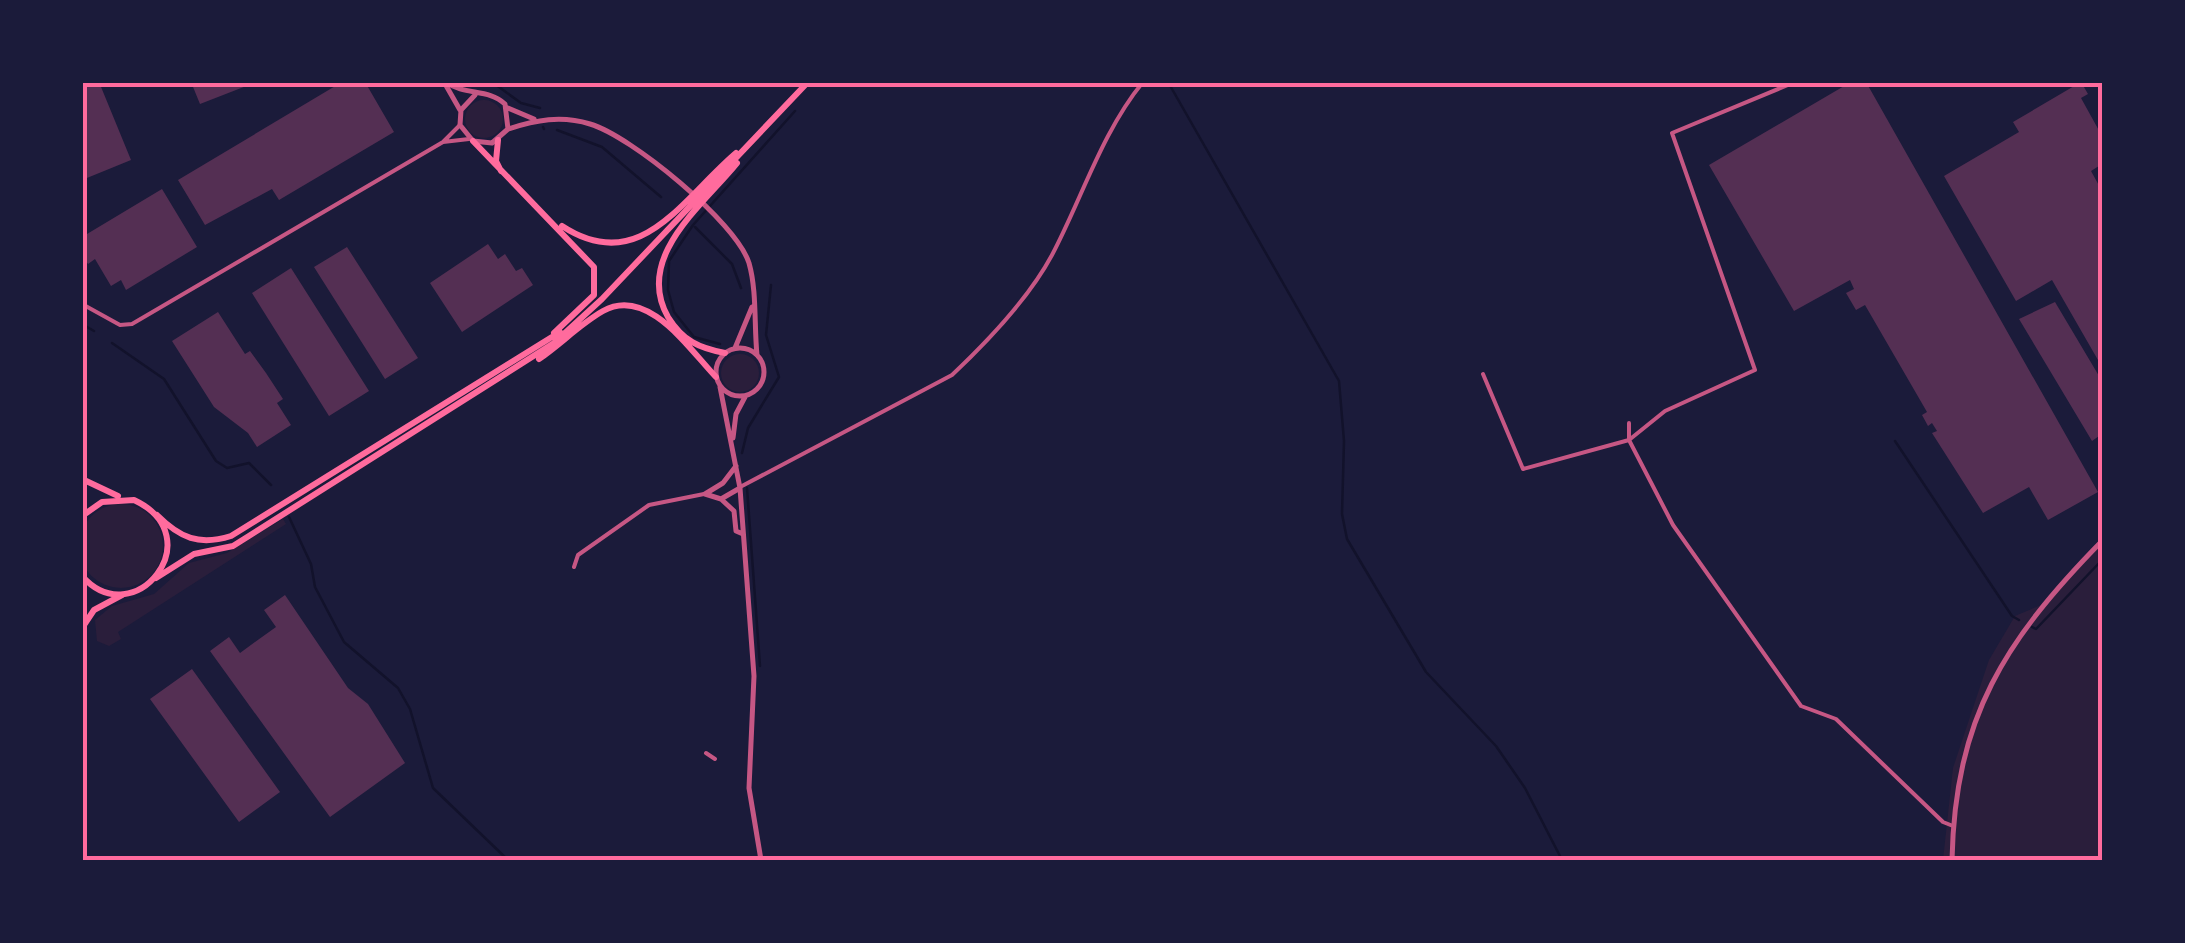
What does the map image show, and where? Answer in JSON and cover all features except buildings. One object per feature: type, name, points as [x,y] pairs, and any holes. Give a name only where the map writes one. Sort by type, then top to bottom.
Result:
[{"type":"main road","points":[[82,628],[94,610],[194,554],[233,546],[502,375],[582,318],[808,82]]},
{"type":"main road","points":[[553,220],[599,244],[630,243],[658,227],[764,128]]},
{"type":"main road","points":[[726,353],[691,344],[670,320],[658,281],[661,259],[674,236],[764,128]]},
{"type":"main road","points":[[471,140],[553,220],[594,267],[594,295],[563,326],[502,375]]},
{"type":"main road","points":[[498,140],[496,160],[504,176]]},
{"type":"main road","points":[[82,479],[157,514],[188,539],[208,543],[231,536],[502,375],[555,348],[606,310],[622,305],[650,312],[663,322],[716,378]]},
{"type":"main road","points":[[82,516],[102,502],[124,498]]},
{"type":"main road","points":[[156,578],[168,551],[167,535],[157,514]]},
{"type":"main road","points":[[82,576],[97,588],[124,594]]},
{"type":"street","points":[[445,82],[475,95],[494,95],[508,108],[537,120]]},
{"type":"street","points":[[445,82],[460,110],[460,125],[471,140]]},
{"type":"street","points":[[721,498],[952,375],[969,359],[1046,266],[1118,118],[1144,82]]},
{"type":"street","points":[[1483,374],[1524,469],[1629,440],[1666,411],[1755,367],[1672,133],[1795,82]]},
{"type":"street","points":[[460,110],[475,95]]},
{"type":"street","points":[[508,108],[508,129]]},
{"type":"street","points":[[442,142],[498,140],[508,129],[537,120],[562,118],[604,129],[681,187],[734,236],[748,262],[757,355],[764,380],[745,396],[736,414],[733,446]]},
{"type":"street","points":[[82,304],[120,325],[132,324],[442,142],[460,125]]},
{"type":"street","points":[[752,304],[734,348],[717,364],[716,378],[740,488],[754,676],[749,788],[761,860]]},
{"type":"street","points":[[734,348],[757,355]]},
{"type":"street","points":[[720,387],[731,396],[745,396]]},
{"type":"street","points":[[1629,423],[1629,440],[1673,525],[1802,706],[1836,719],[1943,822],[1954,826]]},
{"type":"street","points":[[574,567],[578,555],[649,505],[706,494],[723,483],[736,466]]},
{"type":"street","points":[[723,483],[740,488]]},
{"type":"street","points":[[706,494],[721,498],[734,512],[736,531],[744,534]]},
{"type":"street","points":[[1951,859],[1969,744],[1991,682],[2033,614],[2102,541]]},
{"type":"street","points":[[706,753],[715,759]]},
{"type":"shaded area","points":[[484,100],[497,106],[503,119],[497,132],[484,138],[471,132],[465,119],[471,106]]},
{"type":"shaded area","points":[[740,354],[753,360],[759,373],[753,386],[740,392],[727,386],[721,373],[727,360]]},
{"type":"shaded area","points":[[121,504],[137,507],[151,516],[160,530],[160,562],[151,576],[137,585],[121,588],[105,585],[91,576],[82,562],[79,546],[82,530],[91,516],[105,507]]},
{"type":"shaded area","points":[[283,519],[286,524],[118,632],[121,639],[109,646],[97,641],[95,620],[112,606],[154,594],[189,563],[227,553]]},
{"type":"shaded area","points":[[2102,539],[2102,860],[1943,860],[1953,768],[1989,660],[2015,616],[2041,605]]},
{"type":"waterway","points":[[492,82],[521,103],[540,108]]},
{"type":"waterway","points":[[1168,82],[1339,381],[1344,441],[1342,514],[1347,539],[1426,672],[1496,746],[1525,788],[1562,860]]},
{"type":"waterway","points":[[720,344],[694,337],[674,312],[668,290],[669,261],[693,225],[795,111]]},
{"type":"waterway","points":[[557,130],[602,147],[661,197]]},
{"type":"waterway","points":[[695,227],[732,264],[741,288]]},
{"type":"waterway","points":[[742,453],[748,428],[779,377],[766,335],[771,285]]},
{"type":"waterway","points":[[82,324],[94,331]]},
{"type":"waterway","points":[[112,343],[164,379],[216,461],[227,468],[249,463],[271,485]]},
{"type":"waterway","points":[[1895,441],[2012,616],[2019,620]]},
{"type":"waterway","points":[[747,488],[760,666]]},
{"type":"waterway","points":[[289,517],[311,564],[315,587],[344,642],[398,688],[410,709],[433,788],[508,860]]},
{"type":"waterway","points":[[2032,627],[2036,629],[2102,560]]}]
